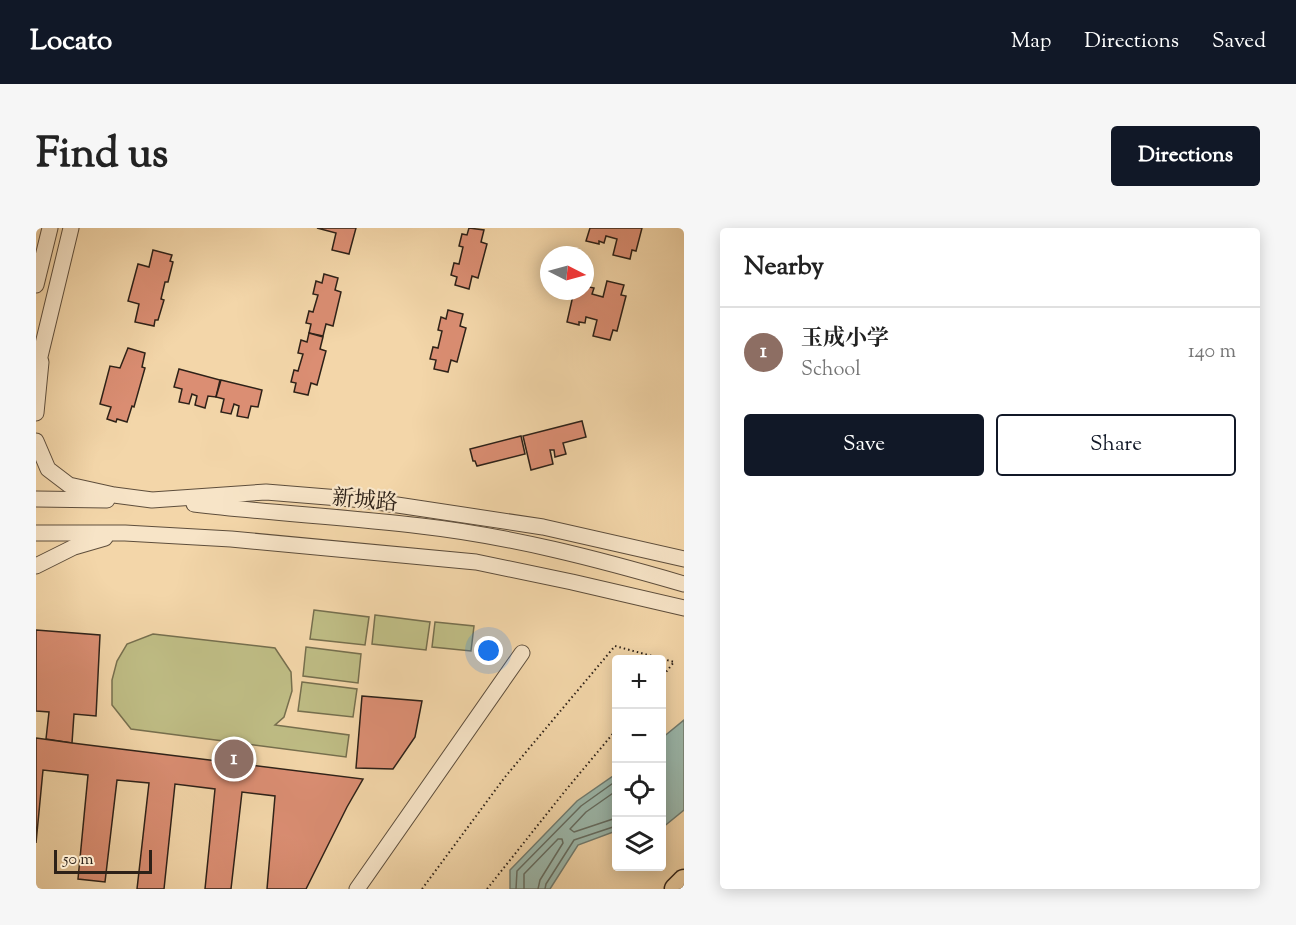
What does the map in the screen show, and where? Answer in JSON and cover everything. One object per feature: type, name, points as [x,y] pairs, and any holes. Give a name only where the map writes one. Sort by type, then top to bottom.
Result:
[{"type":"highway","points":[[676,889],[684,880]]},
{"type":"street","points":[[36,285],[50,228]]},
{"type":"street","points":[[36,373],[71,228]]},
{"type":"street","points":[[36,413],[43,345]]},
{"type":"street","points":[[36,441],[48,469],[69,485],[114,495],[152,500],[266,492],[364,500],[543,527],[684,559]]},
{"type":"street","name":"新城路","points":[[36,499],[152,500],[268,513],[422,526],[521,542],[684,584]]},
{"type":"street","points":[[36,533],[125,533],[265,542],[476,562],[684,608]]},
{"type":"street","points":[[36,566],[74,547],[125,533]]},
{"type":"street","points":[[357,889],[522,653]]},
{"type":"path","points":[[422,889],[505,777],[615,646],[648,655]]},
{"type":"path","points":[[666,660],[674,662],[666,672]]},
{"type":"path","points":[[487,889],[612,735]]},
{"type":"shaded area","points":[[314,610],[369,617],[365,645],[310,639]]},
{"type":"shaded area","points":[[375,615],[430,622],[426,650],[372,644]]},
{"type":"shaded area","points":[[435,622],[474,626],[471,651],[432,647]]},
{"type":"shaded area","points":[[153,634],[275,648],[291,672],[292,691],[284,717],[275,725],[349,735],[346,757],[131,729],[112,705],[112,680],[117,661],[127,644]]},
{"type":"shaded area","points":[[306,647],[361,654],[358,683],[303,676]]},
{"type":"shaded area","points":[[302,682],[357,689],[353,717],[298,711]]},
{"type":"water","points":[[684,720],[684,810],[666,825],[666,763],[666,735]]},
{"type":"water","points":[[612,777],[612,832],[578,845],[550,889],[510,889],[510,870],[577,801]]},
{"type":"building","points":[[317,228],[356,228],[349,254],[332,250],[336,233]]},
{"type":"building","points":[[469,228],[484,230],[481,242],[487,244],[478,278],[472,276],[469,289],[455,285],[457,277],[451,275],[454,263],[459,264],[463,247],[459,246],[462,234],[467,235]]},
{"type":"building","points":[[590,228],[642,228],[636,251],[632,250],[630,259],[613,255],[617,239],[606,236],[604,243],[599,241],[599,244],[586,241]]},
{"type":"building","points":[[153,250],[172,255],[170,261],[173,262],[168,282],[165,282],[161,299],[164,300],[154,326],[135,322],[139,304],[128,301],[138,264],[149,267]]},
{"type":"building","points":[[324,274],[338,278],[335,290],[341,292],[333,326],[326,324],[323,336],[309,333],[311,324],[306,323],[309,311],[313,312],[318,295],[313,294],[316,281],[322,283]]},
{"type":"building","points":[[607,281],[624,285],[621,295],[626,296],[617,331],[613,330],[610,340],[593,336],[597,320],[586,317],[585,323],[579,322],[579,325],[567,322],[572,300],[594,300],[594,295],[603,297]]},
{"type":"building","points":[[448,310],[463,314],[460,326],[466,328],[457,362],[451,360],[448,372],[434,369],[436,360],[430,359],[433,347],[438,348],[442,331],[438,330],[441,317],[446,319]]},
{"type":"building","points":[[309,333],[323,337],[320,349],[326,351],[317,385],[311,383],[308,395],[294,392],[296,383],[291,382],[294,370],[298,371],[303,354],[298,353],[301,340],[307,342]]},
{"type":"building","points":[[128,348],[145,353],[142,367],[145,368],[134,407],[132,406],[127,422],[117,419],[116,422],[107,419],[111,407],[100,404],[110,366],[120,368]]},
{"type":"building","points":[[179,369],[220,380],[216,397],[208,396],[205,408],[195,405],[197,396],[192,394],[189,404],[179,402],[182,389],[174,387]]},
{"type":"building","points":[[221,380],[262,390],[258,407],[251,406],[248,418],[237,416],[239,406],[234,404],[231,414],[221,412],[224,399],[216,397]]},
{"type":"building","points":[[582,421],[586,437],[563,443],[566,454],[555,457],[554,450],[550,450],[553,464],[531,470],[523,436]]},
{"type":"building","points":[[521,436],[525,454],[477,466],[473,461],[470,449]]},
{"type":"building","points":[[36,630],[100,635],[96,716],[74,714],[72,743],[46,739],[49,712],[36,711]]},
{"type":"building","points":[[362,696],[422,701],[415,737],[393,769],[356,768]]},
{"type":"building","points":[[36,738],[363,779],[306,889],[267,889],[275,796],[242,792],[231,889],[205,889],[215,789],[175,784],[164,889],[137,889],[149,783],[117,780],[105,882],[78,879],[88,775],[43,770],[36,843]]},
{"type":"place","name":"玉成小学","points":[[234,759]]}]
